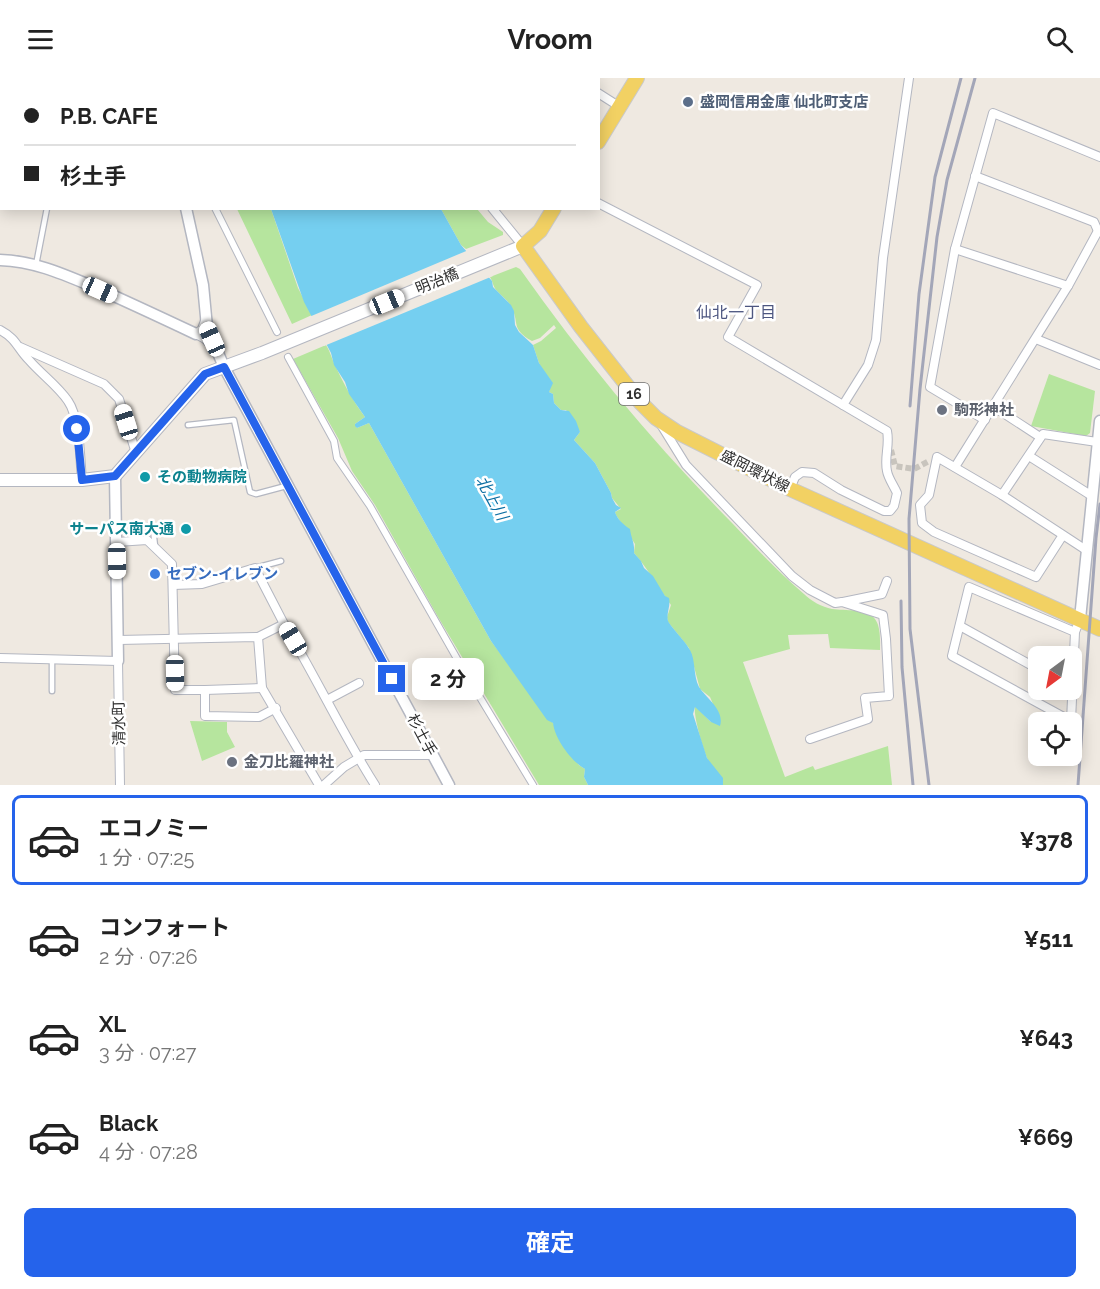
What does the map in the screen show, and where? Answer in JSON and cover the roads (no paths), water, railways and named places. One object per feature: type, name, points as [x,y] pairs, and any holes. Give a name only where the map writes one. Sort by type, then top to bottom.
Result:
[{"type":"main road","points":[[600,139],[637,78]]},
{"type":"main road","points":[[517,248],[540,231],[553,210]]},
{"type":"main road","name":"明治橋","points":[[115,476],[205,374],[262,353],[517,248]]},
{"type":"main road","name":"盛岡環状線","points":[[517,248],[640,402],[656,418],[676,432],[790,489],[1078,625],[1100,629]]},
{"type":"main road","points":[[0,480],[82,480],[115,476]]},
{"type":"street","points":[[843,405],[868,365],[876,340],[883,258],[909,78],[900,78]]},
{"type":"street","points":[[600,94],[620,107]]},
{"type":"street","points":[[985,420],[930,387],[955,249],[993,112],[1100,157]]},
{"type":"street","points":[[956,467],[1036,339],[1099,231],[1094,222],[975,177]]},
{"type":"street","points":[[600,204],[757,285],[728,337],[882,427],[887,432],[891,450]]},
{"type":"street","name":"杉土手","points":[[186,210],[203,285],[207,327],[224,367],[449,785]]},
{"type":"street","points":[[216,210],[277,332]]},
{"type":"street","points":[[493,210],[517,248]]},
{"type":"street","points":[[955,249],[1068,286]]},
{"type":"street","points":[[0,260],[17,260],[36,264],[100,290],[196,334],[217,350]]},
{"type":"street","points":[[196,334],[202,329],[206,318]]},
{"type":"street","points":[[0,330],[20,346],[27,358],[70,402],[77,429],[82,480]]},
{"type":"street","points":[[1036,339],[1100,365]]},
{"type":"street","points":[[20,346],[104,384],[119,399],[136,453]]},
{"type":"street","points":[[288,357],[334,441],[337,458],[370,506],[464,671],[533,785]]},
{"type":"street","points":[[994,407],[1040,437]]},
{"type":"street","points":[[656,418],[686,465],[756,540],[792,576],[810,590],[835,603],[882,594],[888,581]]},
{"type":"street","points":[[1076,646],[1100,421]]},
{"type":"street","points":[[1002,495],[1043,434],[1097,442]]},
{"type":"street","points":[[790,489],[795,477],[802,472],[813,473],[841,490],[884,511],[890,511],[894,506],[897,493],[887,473],[889,439]]},
{"type":"street","points":[[1029,456],[1092,496]]},
{"type":"street","points":[[1063,535],[1036,577],[934,532],[922,523],[920,505],[929,495],[933,459],[956,467],[1002,495],[1086,550]]},
{"type":"street","points":[[0,658],[118,661],[115,476]]},
{"type":"street","points":[[117,542],[147,540],[172,564],[175,690],[262,688]]},
{"type":"street","points":[[173,585],[202,584],[255,568],[358,758],[375,785]]},
{"type":"street","points":[[1028,698],[952,656],[969,587],[1078,625]]},
{"type":"street","points":[[810,739],[868,719],[865,698],[889,696],[883,615],[842,602]]},
{"type":"street","points":[[118,639],[258,637],[284,624]]},
{"type":"street","points":[[960,626],[1028,663]]},
{"type":"street","points":[[258,637],[262,688],[276,708],[319,785]]},
{"type":"street","name":"清水町","points":[[118,661],[120,785]]},
{"type":"street","points":[[327,700],[359,683]]},
{"type":"street","points":[[205,690],[205,716],[259,717],[276,708]]},
{"type":"street","points":[[1033,700],[1071,721],[1072,700]]},
{"type":"street","points":[[324,785],[364,755],[432,755]]},
{"type":"lane","points":[[36,264],[47,210]]},
{"type":"lane","points":[[188,425],[234,420],[250,492],[256,494],[289,486]]},
{"type":"lane","points":[[139,540],[142,528],[148,526],[153,529],[155,547]]},
{"type":"lane","points":[[255,568],[281,561]]},
{"type":"lane","points":[[52,659],[52,691]]},
{"type":"water","name":"北上川","points":[[271,210],[442,210],[461,245],[492,281],[493,287],[511,305],[515,325],[533,345],[539,363],[553,383],[549,392],[553,394],[554,403],[561,410],[569,411],[576,421],[580,432],[574,440],[595,463],[616,505],[621,508],[615,512],[621,522],[630,529],[634,553],[644,568],[653,576],[665,596],[669,598],[668,621],[690,650],[699,687],[720,715],[720,726],[711,722],[695,707],[693,714],[707,758],[723,778],[723,785],[588,785],[584,777],[585,769],[564,749],[553,723],[547,720],[491,641],[369,423],[357,428],[355,426],[365,417],[349,394],[345,382],[334,365],[331,353],[304,302]]},
{"type":"tunnel","points":[[891,450],[895,466],[914,469],[929,461]]},
{"type":"railway","points":[[910,406],[919,294],[935,177],[961,78]]},
{"type":"railway","points":[[929,785],[910,629],[909,519],[920,389],[937,237],[947,180],[975,78]]},
{"type":"railway","points":[[1078,785],[1100,504]]},
{"type":"railway","points":[[901,601],[902,667],[913,785]]},
{"type":"place","name":"盛岡信用金庫 仙北町支店","points":[[688,102]]},
{"type":"place","name":"駒形神社","points":[[942,410]]},
{"type":"place","name":"その動物病院","points":[[145,477]]},
{"type":"place","name":"サーパス南大通","points":[[186,529]]},
{"type":"place","name":"セブン-イレブン","points":[[155,574]]},
{"type":"place","name":"金刀比羅神社","points":[[232,762]]},
{"type":"district","name":"仙北一丁目","points":[[736,312]]}]
